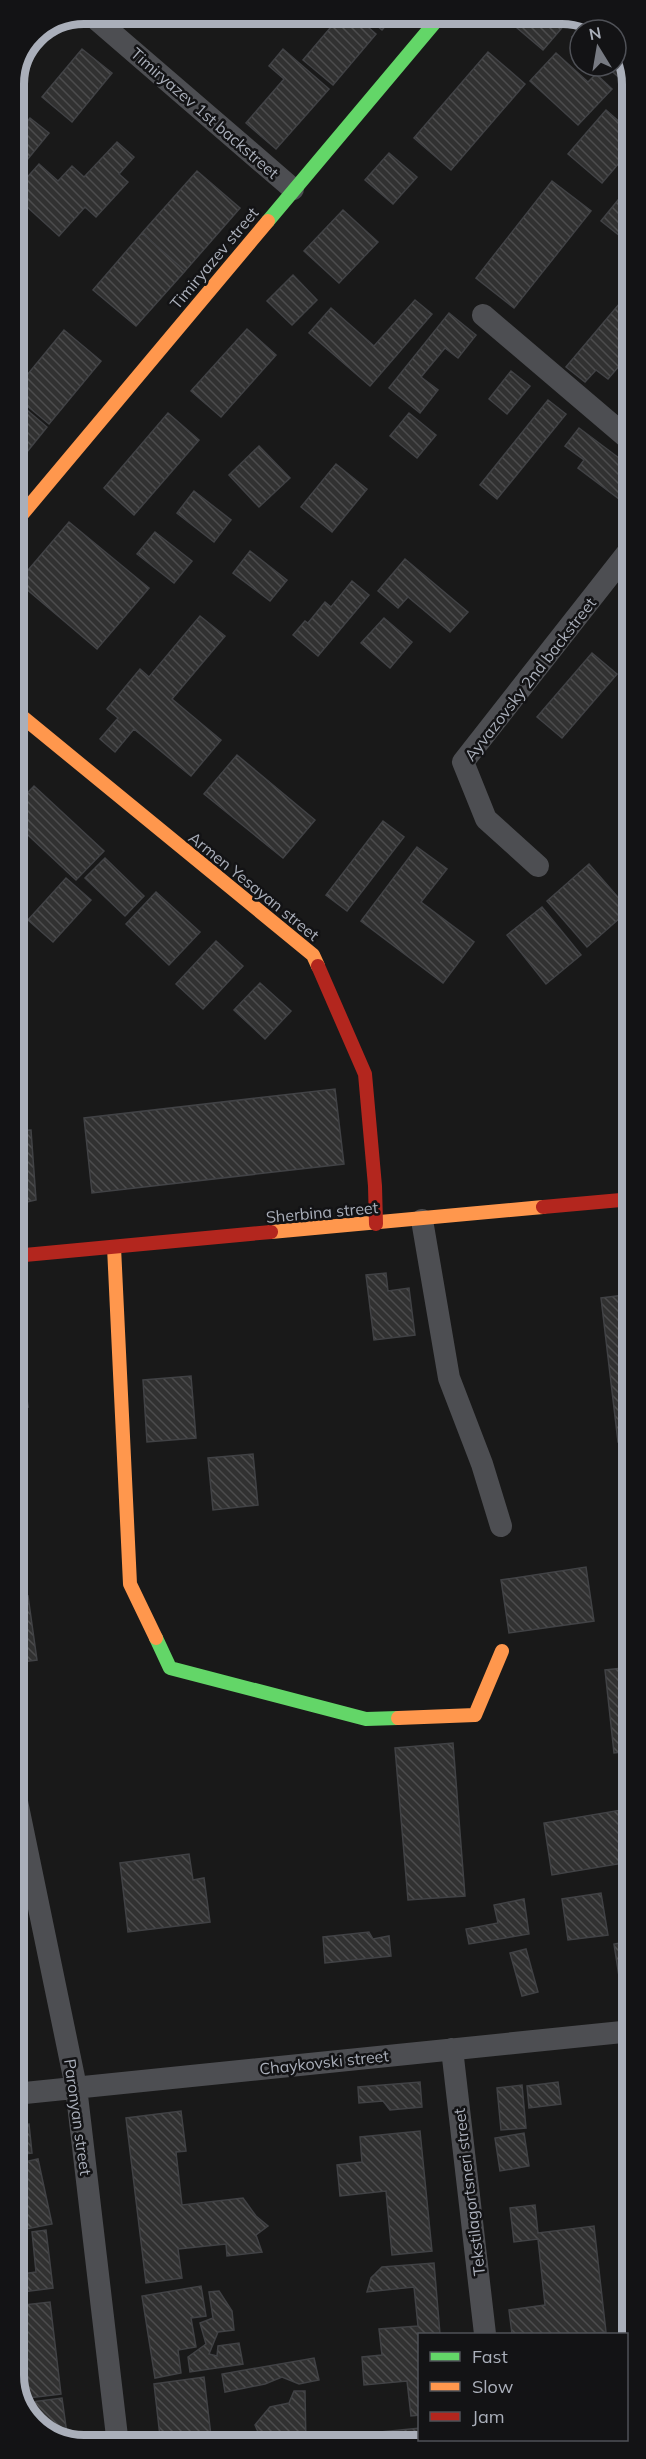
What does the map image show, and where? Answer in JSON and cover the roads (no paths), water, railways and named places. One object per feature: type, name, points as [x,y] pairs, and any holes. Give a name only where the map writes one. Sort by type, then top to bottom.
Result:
[{"type":"street","name":"Timiryazev 1st backstreet","points":[[102,24],[293,189]]},
{"type":"street","name":"Timiryazev street","points":[[24,512],[433,24]]},
{"type":"street","points":[[483,315],[622,433]]},
{"type":"street","name":"Ayvazovsky 2nd backstreet","points":[[538,866],[486,819],[463,762],[622,560]]},
{"type":"street","name":"Armen Yesayan street","points":[[24,718],[313,955],[365,1074],[376,1224]]},
{"type":"street","name":"Sherbina street","points":[[24,1255],[622,1200]]},
{"type":"street","points":[[422,1220],[449,1378],[482,1464],[501,1526]]},
{"type":"street","points":[[114,1247],[130,1584],[170,1668],[366,1719],[475,1715],[502,1651]]},
{"type":"street","name":"Paronyan street","points":[[24,1836],[76,2087],[117,2435]]},
{"type":"street","name":"Chaykovski street","points":[[24,2093],[622,2032]]},
{"type":"street","name":"Tekstilagortsneri street","points":[[452,2049],[485,2333]]}]
